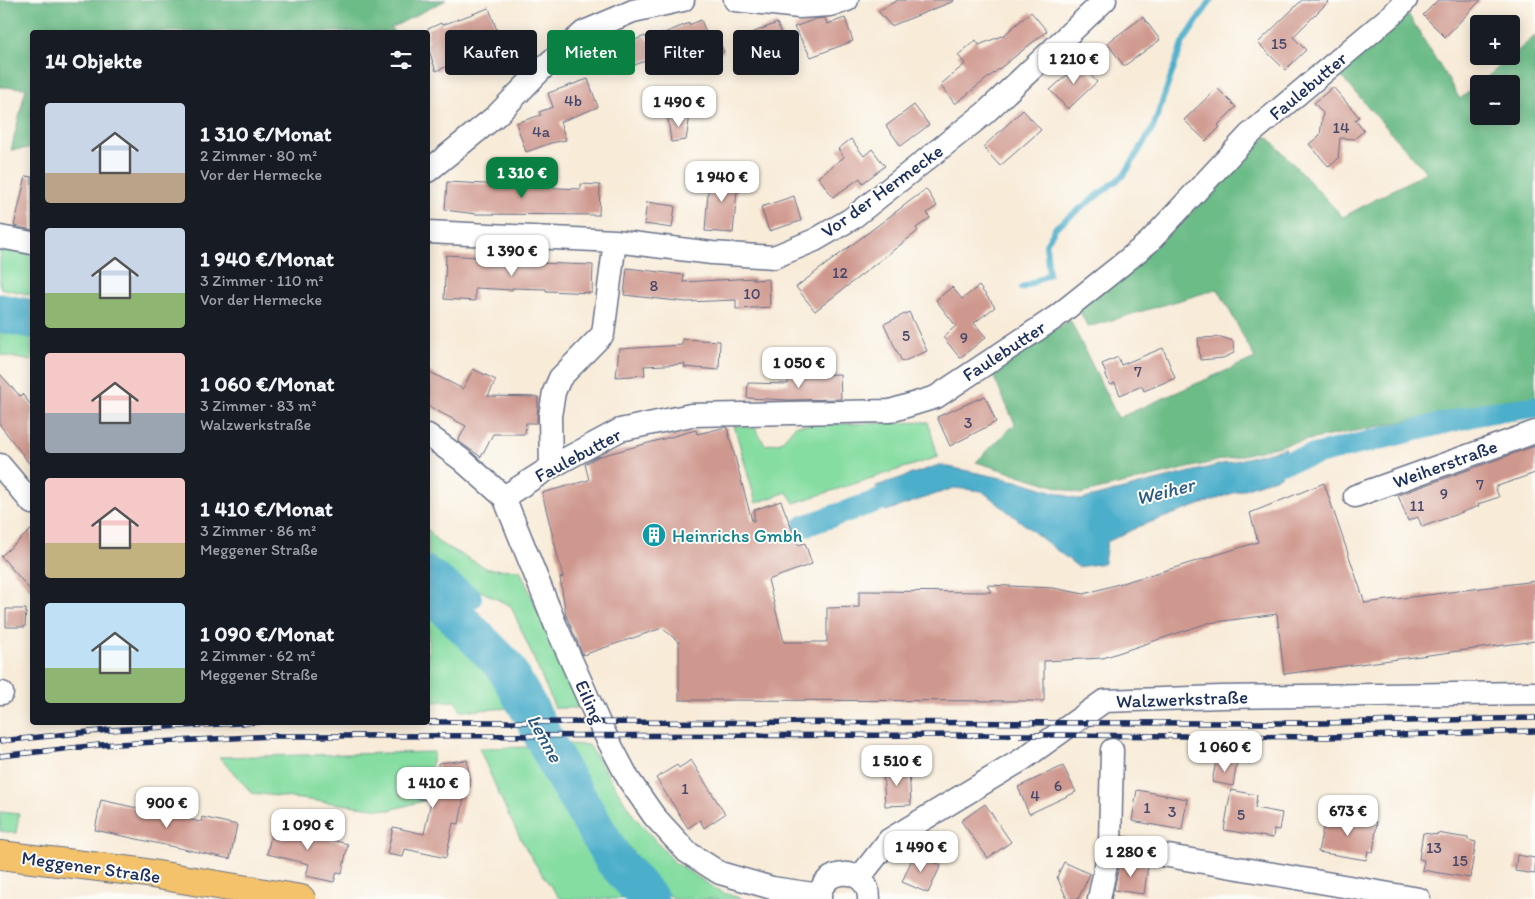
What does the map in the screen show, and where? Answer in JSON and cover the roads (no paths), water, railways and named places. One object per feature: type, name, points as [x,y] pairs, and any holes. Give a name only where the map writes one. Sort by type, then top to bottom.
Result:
[{"type":"main road","name":"Meggener Straße","points":[[0,855],[140,872],[301,899]]},
{"type":"street","points":[[430,169],[497,115],[542,69],[584,32],[632,11],[683,0]]},
{"type":"street","points":[[735,0],[830,5],[847,0]]},
{"type":"street","name":"Vor der Hermecke","points":[[430,232],[615,241],[712,253],[774,257],[814,240],[851,219],[985,113],[1105,0]]},
{"type":"street","name":"Faulebutter","points":[[504,497],[551,467],[620,430],[691,415],[890,411],[936,397],[1056,317],[1149,242],[1249,135],[1393,14],[1406,0]]},
{"type":"street","points":[[0,236],[30,243]]},
{"type":"street","points":[[551,467],[550,416],[554,392],[560,378],[603,334],[615,241]]},
{"type":"street","name":"Weiherstraße","points":[[1355,496],[1535,432]]},
{"type":"street","name":"Eiling","points":[[430,436],[462,460],[504,497],[556,626],[599,723],[629,780],[654,816],[687,852],[720,873],[772,888],[820,897]]},
{"type":"street","points":[[0,465],[30,501]]},
{"type":"street","name":"Walzwerkstraße","points":[[859,878],[889,840],[1023,759],[1104,701],[1221,697],[1535,693]]},
{"type":"street","points":[[1098,899],[1110,846],[1112,750]]},
{"type":"street","points":[[1110,846],[1419,899]]},
{"type":"street","points":[[820,897],[826,882],[838,874],[846,873],[859,878],[867,888],[869,899]]},
{"type":"water","points":[[1286,448],[1281,476],[1140,526],[1107,542],[1104,563],[1078,567],[982,491],[954,488],[886,511],[876,486],[939,465],[1026,483],[1080,500]]},
{"type":"waterway","points":[[1022,288],[1049,274],[1046,244],[1056,227],[1124,175],[1153,128],[1182,44],[1211,0]]},
{"type":"waterway","name":"Lenne","points":[[0,313],[30,319]]},
{"type":"waterway","name":"Weiher","points":[[1253,470],[1485,413],[1535,407]]},
{"type":"waterway","name":"Weiher","points":[[804,526],[909,490]]},
{"type":"waterway","name":"Weiher","points":[[430,568],[471,598]]},
{"type":"waterway","name":"Lenne","points":[[430,591],[504,665],[560,769],[614,860],[649,899]]},
{"type":"railway","points":[[430,722],[1324,723],[1535,718]]},
{"type":"railway","points":[[0,741],[109,730],[203,725]]},
{"type":"railway","points":[[0,756],[99,745],[273,736],[1058,735],[1328,737],[1535,731]]},
{"type":"place","name":"Heinrichs Gmbh","points":[[654,535]]}]
